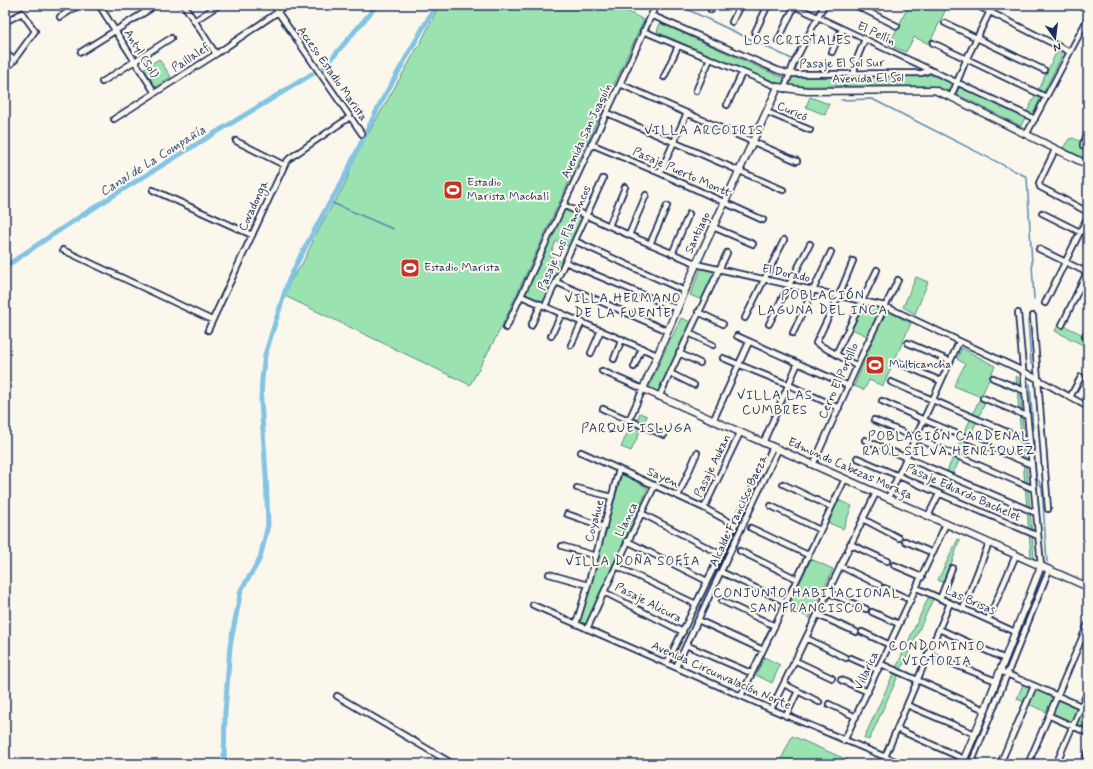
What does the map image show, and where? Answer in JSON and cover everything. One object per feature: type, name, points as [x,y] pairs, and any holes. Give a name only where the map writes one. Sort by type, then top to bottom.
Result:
[{"type":"street","points":[[60,17],[79,5]]},
{"type":"street","name":"Antyl (Sol)","points":[[99,5],[154,93]]},
{"type":"street","points":[[184,5],[216,54]]},
{"type":"street","points":[[194,20],[219,5]]},
{"type":"street","name":"Acceso Estadio Marista","points":[[273,5],[362,134]]},
{"type":"street","name":"Paillalef","points":[[114,119],[216,54],[278,12],[284,5]]},
{"type":"street","points":[[710,10],[713,5]]},
{"type":"street","points":[[732,22],[740,5]]},
{"type":"street","points":[[755,32],[768,5]]},
{"type":"street","points":[[778,41],[794,5]]},
{"type":"street","name":"El Pellín","points":[[794,5],[930,70]]},
{"type":"street","points":[[781,88],[790,74],[824,5]]},
{"type":"street","points":[[855,5],[897,26]]},
{"type":"street","points":[[976,5],[1070,52]]},
{"type":"street","points":[[951,97],[966,60],[978,39],[993,5]]},
{"type":"street","name":"Avenida San Joaquín","points":[[506,328],[655,7]]},
{"type":"street","points":[[81,52],[150,10]]},
{"type":"street","points":[[5,22],[22,13],[35,32],[12,64]]},
{"type":"street","name":"Pasaje El Sol Sur","points":[[651,15],[777,70],[790,74],[922,73],[930,70]]},
{"type":"street","points":[[1026,135],[1088,18]]},
{"type":"street","points":[[945,23],[1044,70]]},
{"type":"street","points":[[832,52],[842,29]]},
{"type":"street","name":"Avenida El Sol","points":[[643,31],[781,88],[811,91],[938,91],[1088,165]]},
{"type":"street","points":[[102,82],[171,38]]},
{"type":"street","points":[[854,73],[856,60],[865,40]]},
{"type":"street","points":[[933,43],[1046,97]]},
{"type":"street","points":[[664,77],[678,46]]},
{"type":"street","points":[[5,54],[15,60]]},
{"type":"street","points":[[696,91],[710,59]]},
{"type":"street","points":[[930,70],[1035,119]]},
{"type":"street","points":[[727,105],[742,73]]},
{"type":"street","points":[[620,84],[797,161]]},
{"type":"street","name":"Santiago","points":[[643,389],[696,263],[766,112],[781,88]]},
{"type":"street","name":"Curicó","points":[[766,112],[810,130]]},
{"type":"street","points":[[606,113],[783,190]]},
{"type":"street","points":[[660,173],[687,113]]},
{"type":"street","name":"Covadonga","points":[[208,330],[284,166],[290,158],[350,117]]},
{"type":"street","points":[[1088,133],[1082,144],[1088,148]]},
{"type":"street","points":[[236,141],[284,166]]},
{"type":"street","name":"Pasaje Puerto Montt","points":[[591,144],[660,173],[763,220]]},
{"type":"street","points":[[1055,150],[1039,183],[1040,187],[1088,212]]},
{"type":"street","name":"Pasaje Los Flamencos","points":[[531,326],[556,282],[603,179]]},
{"type":"street","points":[[609,226],[625,186]]},
{"type":"street","points":[[153,190],[252,235]]},
{"type":"street","points":[[629,235],[646,195]]},
{"type":"street","name":"El Dorado","points":[[563,205],[672,254],[696,263],[720,270],[885,306],[1023,371],[1088,407]]},
{"type":"street","points":[[650,244],[667,206]]},
{"type":"street","points":[[1042,213],[1080,232]]},
{"type":"street","points":[[672,254],[689,214]]},
{"type":"street","points":[[1045,303],[1088,216]]},
{"type":"street","points":[[713,227],[753,244]]},
{"type":"street","points":[[746,318],[784,240]]},
{"type":"street","points":[[575,241],[685,291]]},
{"type":"street","points":[[770,324],[810,244]]},
{"type":"street","points":[[1039,249],[1087,272],[1062,325]]},
{"type":"street","points":[[62,250],[212,320]]},
{"type":"street","points":[[659,397],[698,312],[720,270],[727,252]]},
{"type":"street","points":[[793,333],[831,252]]},
{"type":"street","points":[[565,262],[677,309]]},
{"type":"street","points":[[853,262],[816,343],[857,366]]},
{"type":"street","points":[[836,354],[877,270]]},
{"type":"street","name":"Cerro El Portillo","points":[[813,465],[857,366],[898,280]]},
{"type":"street","points":[[556,282],[668,331]]},
{"type":"street","points":[[521,296],[657,355]]},
{"type":"street","points":[[698,312],[722,324]]},
{"type":"street","points":[[551,336],[562,313]]},
{"type":"street","points":[[897,729],[963,762],[985,710],[1041,566],[1018,314]]},
{"type":"street","points":[[1033,316],[1048,509]]},
{"type":"street","points":[[571,345],[582,322]]},
{"type":"street","points":[[591,353],[601,330]]},
{"type":"street","points":[[1085,336],[1088,330]]},
{"type":"street","points":[[689,333],[713,345]]},
{"type":"street","points":[[737,336],[849,386]]},
{"type":"street","points":[[614,358],[622,340]]},
{"type":"street","points":[[713,421],[749,342]]},
{"type":"street","points":[[888,498],[959,342]]},
{"type":"street","points":[[908,343],[950,361]]},
{"type":"street","points":[[634,366],[642,348]]},
{"type":"street","points":[[679,353],[700,363]]},
{"type":"street","points":[[723,358],[789,385],[839,408]]},
{"type":"street","points":[[763,443],[798,363]]},
{"type":"street","points":[[900,363],[941,381]]},
{"type":"street","name":"Edmundo Cabezas Moraga","points":[[602,371],[1088,587]]},
{"type":"street","points":[[670,373],[694,385]]},
{"type":"street","points":[[1070,397],[1081,377]]},
{"type":"street","points":[[993,378],[1025,391]]},
{"type":"street","points":[[891,382],[1030,442]]},
{"type":"street","points":[[630,420],[643,389]]},
{"type":"street","points":[[983,398],[1027,416]]},
{"type":"street","points":[[882,401],[1032,465]]},
{"type":"street","points":[[603,409],[664,435]]},
{"type":"street","points":[[874,420],[915,439],[1034,489]]},
{"type":"street","name":"Pasaje Aukan","points":[[704,508],[740,433]]},
{"type":"street","points":[[865,440],[1036,513]]},
{"type":"street","name":"Alcalde Francisco Baeza","points":[[666,663],[775,448]]},
{"type":"street","name":"Alcalde Francisco Baeza","points":[[676,667],[721,572],[775,448]]},
{"type":"street","name":"Sayen","points":[[581,452],[704,508],[735,525]]},
{"type":"street","points":[[678,496],[697,453]]},
{"type":"street","name":"Pasaje Eduardo Bachelet","points":[[857,458],[1038,536]]},
{"type":"street","name":"Coyahue","points":[[576,624],[619,469]]},
{"type":"street","points":[[741,696],[845,479]]},
{"type":"street","points":[[783,484],[831,507]]},
{"type":"street","name":"Llanca","points":[[587,629],[655,485]]},
{"type":"street","points":[[577,488],[612,498]]},
{"type":"street","points":[[771,709],[796,661],[850,544],[876,493]]},
{"type":"street","points":[[928,516],[939,494]]},
{"type":"street","points":[[772,506],[820,530]]},
{"type":"street","points":[[641,513],[720,554]]},
{"type":"street","points":[[567,514],[604,527]]},
{"type":"street","points":[[863,519],[899,538]]},
{"type":"street","name":"Villarica","points":[[844,741],[882,664],[946,524]]},
{"type":"street","points":[[751,528],[808,555]]},
{"type":"street","points":[[905,541],[933,553]]},
{"type":"street","points":[[627,542],[707,581]]},
{"type":"street","points":[[963,609],[989,543]]},
{"type":"street","points":[[850,544],[887,561]]},
{"type":"street","points":[[562,546],[596,556]]},
{"type":"street","points":[[740,551],[797,579]]},
{"type":"street","points":[[988,620],[1016,555]]},
{"type":"street","points":[[894,565],[922,577]]},
{"type":"street","points":[[616,566],[696,604]]},
{"type":"street","points":[[840,566],[879,585]]},
{"type":"street","points":[[940,599],[952,568]]},
{"type":"street","points":[[970,764],[1049,570]]},
{"type":"street","points":[[721,572],[786,602]]},
{"type":"street","points":[[549,574],[588,585]]},
{"type":"street","points":[[884,588],[911,600]]},
{"type":"street","name":"Las Brisas","points":[[917,588],[1015,632]]},
{"type":"street","name":"Pasaje Alicura","points":[[604,592],[683,632]]},
{"type":"street","points":[[828,592],[866,609]]},
{"type":"street","points":[[722,601],[774,626]]},
{"type":"street","points":[[885,757],[950,603]]},
{"type":"street","name":"Avenida Circunvalación Norte","points":[[534,605],[786,716],[902,764]]},
{"type":"street","points":[[872,612],[899,624]]},
{"type":"street","points":[[818,615],[856,632]]},
{"type":"street","points":[[698,620],[763,650]]},
{"type":"street","points":[[1028,764],[1050,716],[1057,695],[1088,624]]},
{"type":"street","points":[[939,629],[1005,659]]},
{"type":"street","points":[[862,632],[890,645]]},
{"type":"street","points":[[806,638],[848,658],[878,670]]},
{"type":"street","points":[[686,644],[752,673]]},
{"type":"street","points":[[928,654],[996,681]]},
{"type":"street","points":[[796,661],[832,678]]},
{"type":"street","points":[[882,664],[985,710]]},
{"type":"street","points":[[1000,671],[1088,709]]},
{"type":"street","points":[[841,680],[868,692]]},
{"type":"street","points":[[784,684],[819,702]]},
{"type":"street","points":[[1000,764],[1034,686]]},
{"type":"street","points":[[786,716],[798,691]]},
{"type":"street","points":[[1056,764],[1088,691]]},
{"type":"street","points":[[336,696],[453,764]]},
{"type":"street","points":[[830,704],[856,717]]},
{"type":"street","points":[[907,705],[974,734]]},
{"type":"street","points":[[1050,716],[1088,733]]},
{"type":"street","points":[[1083,764],[1088,752]]},
{"type":"green space","name":"Estadio Marista Machalí","points":[[439,5],[615,5],[644,20],[500,330],[470,385],[285,296],[290,282],[302,264],[322,223],[345,184],[358,148],[369,132],[422,40]]},
{"type":"green space","points":[[909,5],[948,5],[929,44],[914,37],[906,52],[889,45]]},
{"type":"green space","points":[[660,23],[776,75],[786,78],[783,85],[773,83],[657,32]]},
{"type":"green space","points":[[1057,51],[1063,54],[1032,115],[1027,112]]},
{"type":"green space","points":[[159,59],[171,77],[157,86],[154,86],[143,69]]},
{"type":"green space","points":[[931,75],[954,83],[948,92],[930,86],[788,86],[792,77]]},
{"type":"green space","points":[[960,86],[1025,118],[1021,126],[956,94]]},
{"type":"green space","points":[[810,97],[829,104],[825,115],[806,107]]},
{"type":"green space","points":[[1073,138],[1088,145],[1088,160],[1063,148],[1069,139]]},
{"type":"green space","points":[[564,208],[583,217],[570,247],[556,241],[550,256],[562,262],[544,303],[523,294]]},
{"type":"green space","points":[[701,268],[718,272],[704,301],[690,295]]},
{"type":"green space","points":[[916,277],[928,282],[915,314],[903,307]]},
{"type":"green space","points":[[864,305],[882,309],[869,337],[852,329]]},
{"type":"green space","points":[[885,310],[911,323],[883,386],[869,380],[864,390],[854,386]]},
{"type":"green space","points":[[681,318],[693,323],[661,393],[649,387]]},
{"type":"green space","points":[[1059,323],[1087,337],[1083,345],[1055,331]]},
{"type":"green space","points":[[962,348],[995,366],[981,397],[954,386],[965,364],[957,359]]},
{"type":"green space","points":[[1016,376],[1019,378],[1034,559],[1031,557]]},
{"type":"green space","points":[[979,400],[985,403],[944,494],[938,491]]},
{"type":"green space","points":[[640,413],[647,416],[631,451],[621,447],[631,425],[635,426]]},
{"type":"green space","points":[[622,474],[648,488],[586,624],[579,622]]},
{"type":"green space","points":[[838,500],[852,506],[843,529],[829,523]]},
{"type":"green space","points":[[958,539],[960,540],[944,583],[938,580]]},
{"type":"green space","points":[[811,559],[833,569],[810,618],[788,608]]},
{"type":"green space","points":[[929,596],[933,599],[869,740],[864,738]]},
{"type":"green space","points":[[764,657],[780,665],[772,683],[756,675]]},
{"type":"green space","points":[[1023,684],[1088,712],[1088,730],[1017,699]]},
{"type":"green space","points":[[792,736],[857,764],[779,764]]},
{"type":"waterway","name":"Canal de La Compañía","points":[[322,70],[377,5]]},
{"type":"waterway","points":[[224,764],[225,713],[230,646],[241,590],[260,558],[268,525],[261,401],[265,355],[288,282],[300,257],[341,184],[380,104],[436,5]]},
{"type":"waterway","points":[[678,5],[794,60]]},
{"type":"waterway","name":"Canal de La Compañía","points":[[5,267],[42,241],[119,192],[312,74]]},
{"type":"waterway","points":[[841,100],[872,99],[1027,177],[1034,299]]},
{"type":"waterway","points":[[330,202],[393,229]]},
{"type":"waterway","points":[[1028,320],[1031,364]]},
{"type":"waterway","points":[[1030,384],[1036,476],[1042,488],[1047,562]]},
{"type":"waterway","points":[[1011,652],[1045,571]]},
{"type":"place","name":"Estadio Marista Machalí","points":[[453,190]]},
{"type":"place","name":"Estadio Marista","points":[[410,268]]},
{"type":"place","name":"Multicancha","points":[[875,365]]},
{"type":"district","name":"LOS CRISTALES","points":[[798,40]]},
{"type":"district","name":"VILLA ARCOIRIS","points":[[704,130]]},
{"type":"district","name":"POBLACIÓN LAGUNA DEL INCA","points":[[823,302]]},
{"type":"district","name":"VILLA HERMANO DE LA FUENTE","points":[[623,306]]},
{"type":"district","name":"VILLA LAS CUMBRES","points":[[775,402]]},
{"type":"district","name":"PARQUE ISLUGA","points":[[637,428]]},
{"type":"district","name":"POBLACIÓN CARDENAL RAÚL SILVA HENRÍQUEZ","points":[[949,444]]},
{"type":"district","name":"VILLA DOÑA SOFÍA","points":[[633,561]]},
{"type":"district","name":"CONJUNTO HABITACIONAL SAN FRANCISCO","points":[[807,600]]},
{"type":"district","name":"CONDOMINIO VICTORIA","points":[[937,654]]}]
